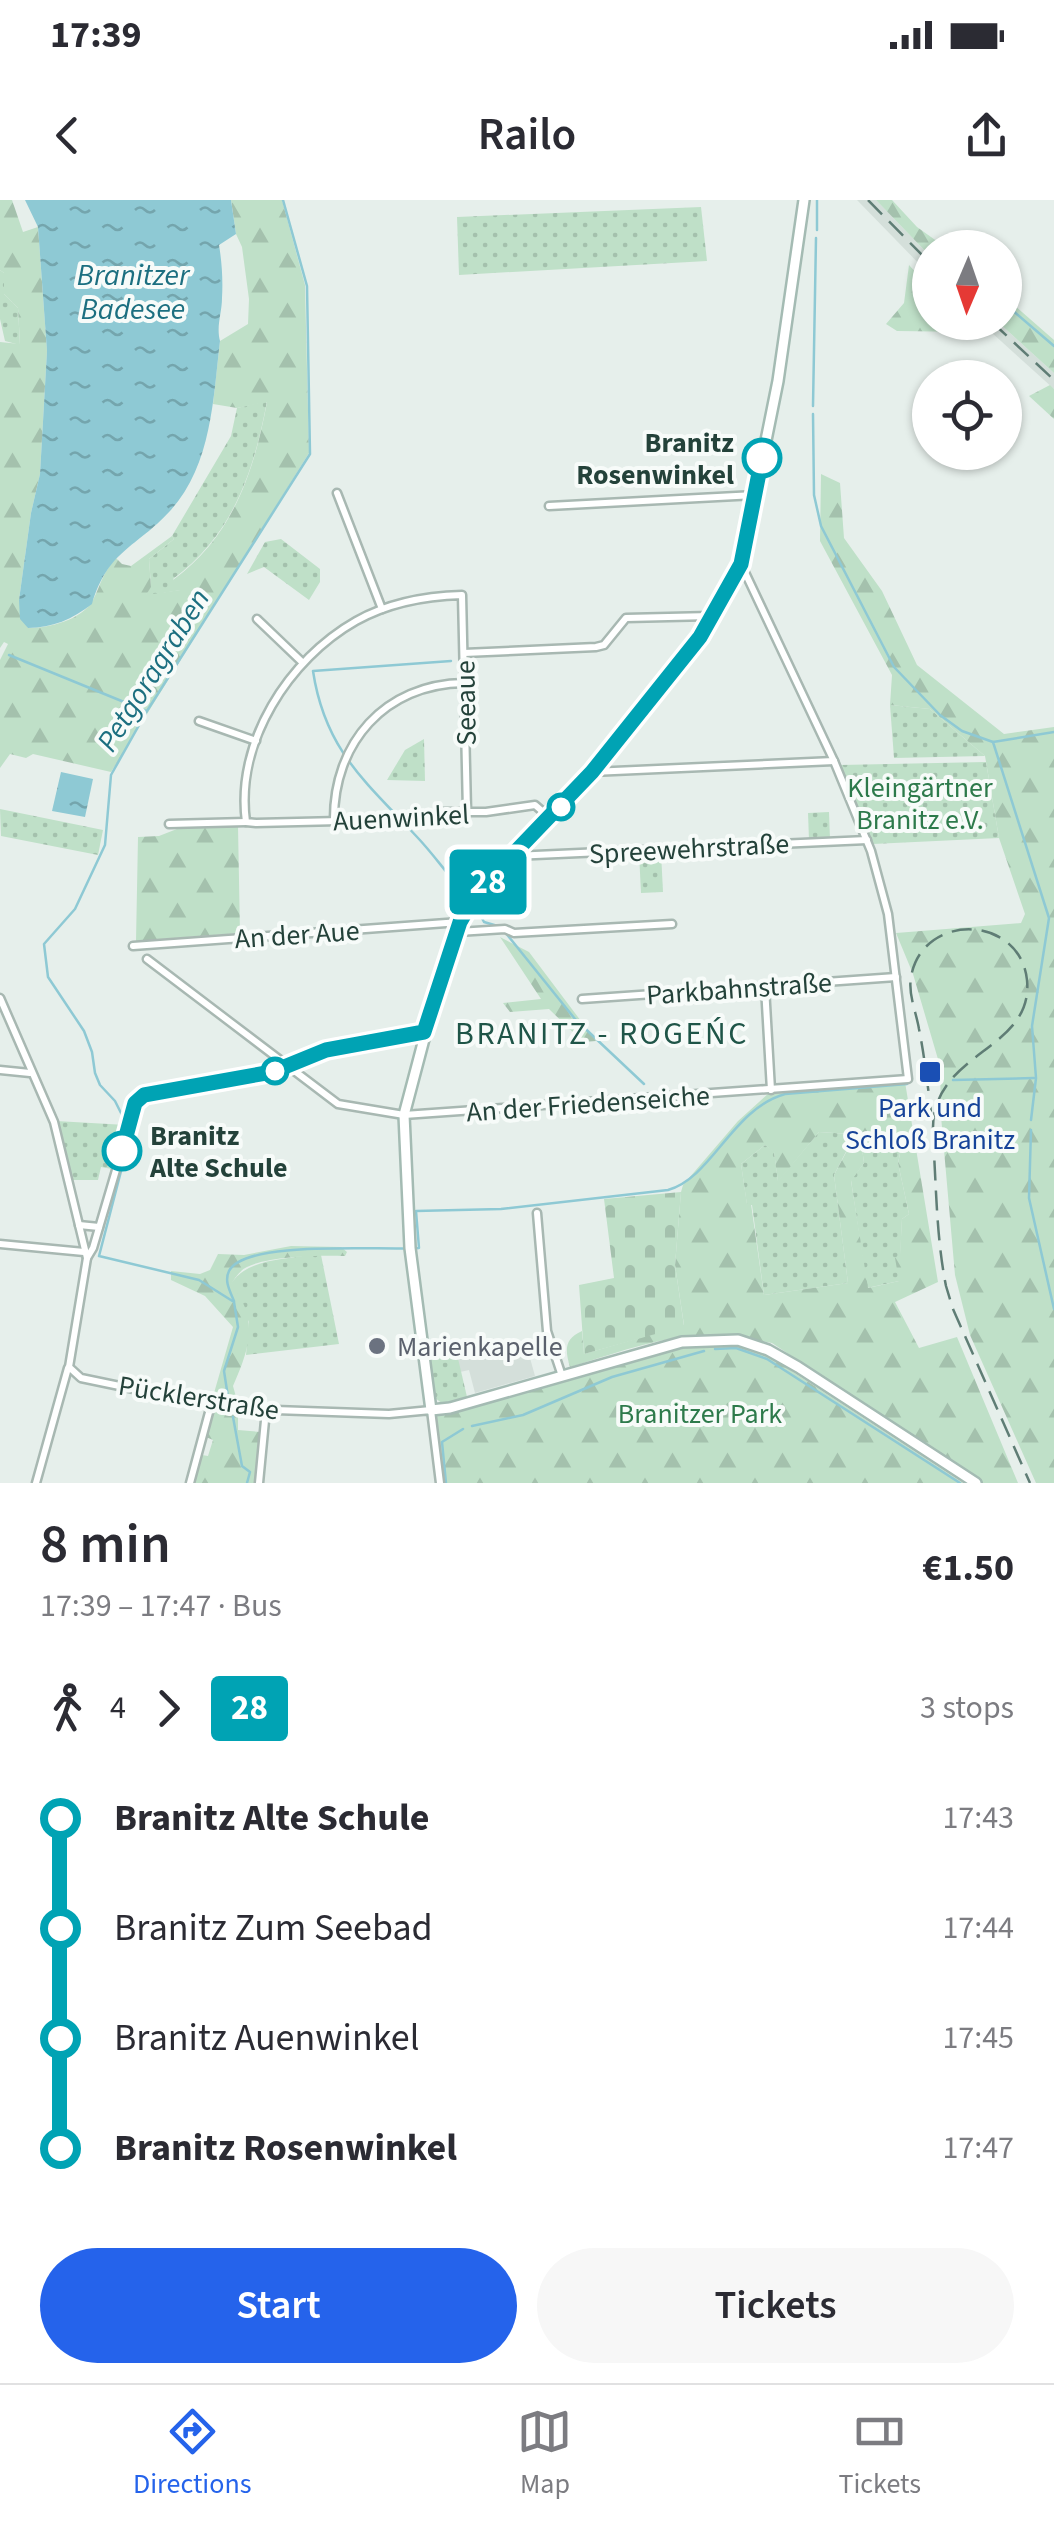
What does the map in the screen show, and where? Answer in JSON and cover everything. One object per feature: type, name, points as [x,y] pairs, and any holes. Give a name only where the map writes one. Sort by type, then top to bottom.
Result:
[{"type":"street","points":[[440,1483],[410,1248],[404,1115],[424,1032],[458,927],[478,891],[592,772],[700,637],[741,564],[792,303],[804,200]]},
{"type":"street","points":[[246,822],[245,796],[256,741],[274,702],[304,663],[333,637],[382,610],[336,493]]},
{"type":"street","points":[[549,506],[755,494]]},
{"type":"street","points":[[741,564],[867,840],[886,900],[896,978]]},
{"type":"street","name":"Seeaue","points":[[382,610],[420,599],[462,595],[467,812]]},
{"type":"street","points":[[464,654],[596,647],[604,645],[626,618],[712,616]]},
{"type":"street","points":[[257,619],[304,663]]},
{"type":"street","points":[[334,821],[337,781],[345,757],[368,721],[397,700],[433,686],[464,683]]},
{"type":"street","points":[[199,722],[256,741]]},
{"type":"street","points":[[592,772],[834,761]]},
{"type":"street","name":"Auenwinkel","points":[[169,824],[424,820],[441,812],[535,805],[550,818]]},
{"type":"street","name":"Spreewehrstraße","points":[[512,856],[867,840]]},
{"type":"street","name":"An der Aue","points":[[133,946],[458,927],[505,929],[514,933],[672,924]]},
{"type":"street","name":"An der Friedenseiche","points":[[147,959],[338,1104],[404,1115],[908,1079],[896,978]]},
{"type":"street","name":"Parkbahnstraße","points":[[582,998],[896,978]]},
{"type":"street","points":[[765,987],[771,1090]]},
{"type":"street","points":[[0,998],[54,1122],[86,1255],[69,1366],[36,1483]]},
{"type":"street","points":[[86,1255],[100,1227],[135,1103],[144,1095],[286,1067],[326,1050],[424,1032]]},
{"type":"street","points":[[0,1070],[30,1073]]},
{"type":"street","points":[[537,1212],[547,1330],[562,1376]]},
{"type":"street","points":[[78,1225],[100,1227]]},
{"type":"street","points":[[0,1244],[86,1255]]},
{"type":"street","points":[[431,1410],[450,1408],[670,1344],[738,1340],[768,1350],[798,1367],[976,1483]]},
{"type":"street","name":"Pücklerstraße","points":[[69,1366],[81,1378],[211,1404],[389,1414],[431,1410]]},
{"type":"street","points":[[190,1483],[211,1404]]},
{"type":"street","points":[[258,1483],[266,1410]]},
{"type":"shaded area","points":[[857,200],[876,200],[912,237],[912,257]]},
{"type":"shaded area","points":[[1000,340],[1018,340],[1054,373],[1054,389],[1022,360]]},
{"type":"shaded area","points":[[525,1340],[535,1376],[475,1393],[469,1370],[460,1372],[457,1354],[493,1348],[495,1351],[499,1346]]},
{"type":"green space","points":[[0,200],[12,200],[23,232],[38,227],[47,351],[40,474],[19,600],[28,628],[55,624],[81,613],[93,600],[116,558],[131,566],[172,536],[174,539],[149,559],[151,587],[146,595],[180,590],[173,580],[211,543],[238,501],[267,402],[237,408],[213,404],[220,341],[248,324],[242,247],[231,200],[282,200],[305,285],[309,453],[111,772],[33,754],[26,758],[10,754],[0,768],[0,660],[8,644],[4,642],[0,648],[0,342],[20,344],[18,308],[4,294],[4,273],[0,270]]},
{"type":"green space","points":[[876,200],[892,200],[921,230],[912,230],[912,237]]},
{"type":"green space","points":[[701,207],[707,261],[459,275],[457,217]]},
{"type":"green space","points":[[909,265],[912,331],[897,331],[886,324],[904,303]]},
{"type":"green space","points":[[0,270],[4,273],[4,294],[18,308],[20,345],[5,341],[0,319]]},
{"type":"green space","points":[[1022,312],[1054,340],[1054,373],[1018,340],[1022,340]]},
{"type":"green space","points":[[1050,385],[1054,389],[1054,419],[1029,396]]},
{"type":"green space","points":[[267,401],[247,476],[226,522],[194,562],[173,579],[181,590],[145,596],[151,586],[149,559],[174,539],[172,536],[231,436],[237,408]]},
{"type":"green space","points":[[821,474],[840,483],[844,538],[882,591],[917,665],[1004,734],[1054,727],[1054,1483],[1036,1483],[970,1335],[955,1275],[940,1066],[913,974],[896,933],[1021,923],[1025,914],[999,838],[985,756],[930,709],[890,705],[892,675],[820,541]]},
{"type":"green space","points":[[281,539],[320,569],[320,582],[309,600],[264,567],[247,574],[265,542]]},
{"type":"green space","points":[[890,705],[930,709],[985,756],[894,758]]},
{"type":"green space","points":[[424,739],[425,781],[387,780],[405,750]]},
{"type":"green space","name":"Kleingärtner Branitz e.V.","points":[[986,762],[999,838],[873,844],[840,765]]},
{"type":"green space","points":[[0,809],[103,830],[98,855],[1,836]]},
{"type":"green space","points":[[829,812],[830,839],[809,840],[808,813]]},
{"type":"green space","points":[[238,826],[240,933],[136,941],[138,837],[159,836],[182,827]]},
{"type":"green space","points":[[661,852],[663,892],[641,893],[639,853]]},
{"type":"green space","points":[[500,937],[529,952],[596,1041],[583,1042],[549,1009],[510,1012],[503,1003],[541,999]]},
{"type":"green space","points":[[905,1082],[938,1282],[895,1302],[919,1348],[957,1337],[1018,1483],[983,1483],[772,1343],[692,1336],[646,1344],[570,1367],[567,1346],[582,1331],[584,1354],[684,1325],[675,1265],[683,1185],[738,1121],[769,1093]],"holes":[[[819,1132],[850,1134],[850,1145],[834,1175],[848,1283],[764,1295],[741,1164],[765,1145],[774,1152],[778,1182]],[[904,1135],[898,1163],[909,1214],[902,1219],[900,1254],[895,1258],[899,1281],[868,1288],[851,1181],[864,1163],[861,1140]]]},
{"type":"green space","points":[[56,1121],[126,1125],[117,1143],[112,1169],[101,1167],[98,1180],[72,1180]]},
{"type":"green space","points":[[819,1132],[850,1134],[850,1144],[834,1175],[848,1283],[764,1295],[752,1205],[747,1205],[741,1164],[765,1145],[774,1151],[778,1181]]},
{"type":"green space","points":[[904,1134],[898,1163],[909,1214],[902,1219],[899,1281],[867,1288],[851,1180],[864,1163],[861,1140]]},
{"type":"green space","points":[[681,1192],[675,1265],[684,1326],[584,1354],[579,1285],[614,1278],[604,1199]]},
{"type":"green space","points":[[291,1246],[341,1247],[347,1252],[345,1256],[268,1260],[240,1272],[231,1285],[246,1310],[249,1334],[233,1386],[238,1404],[212,1400],[233,1327],[205,1296],[171,1280],[171,1271],[200,1274],[210,1270],[218,1254],[244,1255]]},
{"type":"green space","points":[[321,1255],[339,1344],[246,1355],[249,1322],[230,1285],[255,1265]]},
{"type":"green space","name":"Branitzer Park","points":[[708,1344],[737,1346],[767,1355],[963,1483],[443,1483],[434,1417],[657,1354]]},
{"type":"green space","points":[[457,1354],[467,1397],[443,1404],[435,1398],[429,1356]]},
{"type":"green space","points":[[214,1410],[238,1412],[238,1430],[261,1432],[256,1483],[194,1483],[202,1455],[208,1456],[213,1440],[206,1437]]},
{"type":"water","name":"Branitzer Badesee","points":[[25,200],[231,200],[236,234],[219,245],[220,341],[208,430],[195,473],[170,511],[106,572],[92,604],[62,622],[28,628],[20,619],[19,600],[40,474],[47,351],[38,227]]},
{"type":"water","points":[[61,772],[93,779],[85,817],[52,811]]},
{"type":"waterway","name":"Petgoragraben","points":[[126,1123],[115,1101],[100,1085],[84,1031],[48,977],[44,944],[75,909],[105,845],[111,775],[147,711],[310,454],[307,286],[283,200]]},
{"type":"waterway","points":[[817,200],[817,230]]},
{"type":"waterway","points":[[813,406],[816,238]]},
{"type":"waterway","points":[[1022,319],[1054,346]]},
{"type":"waterway","points":[[813,414],[814,495],[821,526],[894,667],[940,715],[962,731],[993,742]]},
{"type":"waterway","points":[[9,655],[146,711]]},
{"type":"waterway","points":[[451,661],[313,671],[327,723],[351,764],[469,897]]},
{"type":"waterway","points":[[1031,1120],[1036,1078],[1032,1026],[1049,918],[993,742],[1054,732]]},
{"type":"waterway","points":[[474,903],[484,922],[501,927],[575,1019],[644,1084]]},
{"type":"waterway","points":[[953,1080],[1034,1078]]},
{"type":"waterway","points":[[234,1301],[227,1282],[229,1271],[240,1261],[260,1254],[419,1248],[416,1211],[501,1209],[668,1190],[697,1172],[751,1114],[785,1094],[907,1084]]},
{"type":"waterway","name":"Petgoragraben","points":[[133,1125],[99,1256],[199,1280],[234,1302],[238,1327],[224,1371],[228,1397]]},
{"type":"waterway","points":[[1031,1130],[1029,1198],[1054,1309]]},
{"type":"waterway","points":[[715,1349],[736,1348],[767,1359],[960,1483]]},
{"type":"waterway","points":[[472,1426],[523,1415],[612,1377],[704,1351]]},
{"type":"waterway","name":"Petgoragraben","points":[[233,1417],[242,1466],[250,1472],[247,1483]]},
{"type":"waterway","points":[[446,1483],[442,1442],[463,1429]]},
{"type":"railway","points":[[868,200],[912,245]]},
{"type":"railway","points":[[1011,340],[1054,380]]},
{"type":"railway","points":[[933,1132],[936,1105],[947,1084],[1015,1023],[1025,1004],[1027,980],[1020,958],[1007,943],[990,933],[970,929],[951,932],[933,941],[919,956],[911,990],[930,1104],[939,1241],[946,1286],[1030,1483]]},
{"type":"bus line","name":"28","points":[[122,1151],[135,1103],[144,1095],[272,1072],[326,1050],[424,1032],[460,922],[478,891],[592,772],[700,637],[741,564],[762,458]]},
{"type":"place","name":"Branitz Rosenwinkel","points":[[762,458]]},
{"type":"place","name":"Park und Schloß Branitz","points":[[930,1072]]},
{"type":"place","name":"Branitz Alte Schule","points":[[122,1151]]},
{"type":"place","name":"Marienkapelle","points":[[377,1346]]},
{"type":"district","name":"BRANITZ - ROGEŃC","points":[[602,1033]]}]
